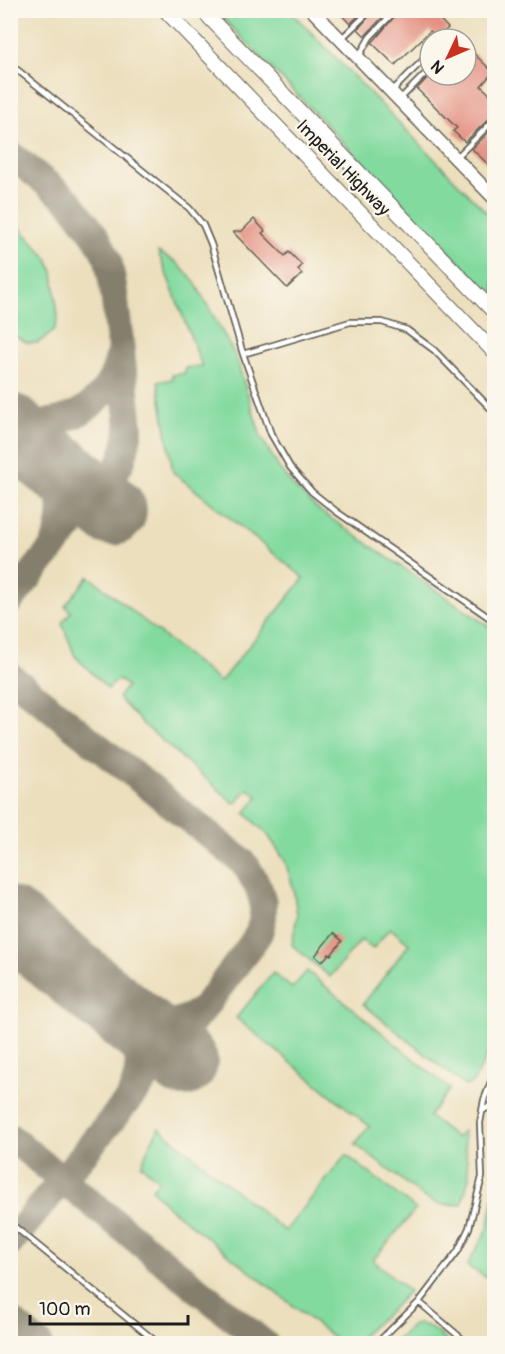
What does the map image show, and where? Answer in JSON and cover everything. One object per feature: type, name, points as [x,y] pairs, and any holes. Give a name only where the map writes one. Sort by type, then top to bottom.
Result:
[{"type":"main road","name":"Imperial Highway","points":[[165,10],[495,352]]},
{"type":"main road","name":"Imperial Highway","points":[[202,10],[495,312]]},
{"type":"street","points":[[312,10],[495,198]]},
{"type":"lane","points":[[340,40],[371,10]]},
{"type":"lane","points":[[358,58],[370,37],[396,10]]},
{"type":"lane","points":[[10,64],[189,208],[203,225],[211,244],[243,354],[271,434],[290,467],[312,492],[337,512],[495,621]]},
{"type":"lane","points":[[395,96],[418,68]]},
{"type":"lane","points":[[395,96],[418,78]]},
{"type":"lane","points":[[456,158],[495,120]]},
{"type":"lane","points":[[243,354],[350,322],[382,322],[407,330],[434,350],[495,412]]},
{"type":"lane","points":[[376,1344],[419,1302],[458,1251],[469,1228],[482,1177],[480,1123],[482,1111],[495,1074]]},
{"type":"lane","points":[[482,1111],[495,1104]]},
{"type":"lane","points":[[10,1223],[159,1344]]},
{"type":"lane","points":[[419,1302],[468,1344]]},
{"type":"green space","points":[[216,11],[290,11],[494,220],[494,298]]},
{"type":"green space","points":[[10,217],[48,259],[53,272],[58,317],[55,329],[37,343],[28,343],[11,334]]},
{"type":"green space","points":[[158,252],[175,261],[194,281],[236,357],[261,437],[279,468],[294,487],[320,511],[494,630],[494,1045],[473,1083],[465,1086],[363,1004],[409,944],[390,928],[373,949],[361,940],[330,977],[292,945],[297,915],[293,887],[285,861],[268,835],[245,813],[258,797],[248,789],[235,804],[143,724],[118,698],[127,686],[118,679],[108,689],[75,656],[62,623],[71,612],[65,606],[89,576],[220,682],[304,578],[173,472],[158,382],[172,379],[172,375],[185,373],[185,368],[202,366]]},
{"type":"green space","points":[[307,971],[450,1089],[429,1116],[457,1138],[463,1131],[469,1177],[462,1204],[438,1204],[424,1197],[355,1144],[369,1126],[236,1018],[273,973],[292,988]]},
{"type":"green space","points":[[159,1128],[285,1231],[346,1155],[416,1209],[373,1260],[409,1291],[356,1343],[340,1343],[166,1205],[152,1189],[159,1180],[141,1165]]},
{"type":"green space","points":[[494,1196],[494,1282],[467,1266],[488,1228]]},
{"type":"green space","points":[[413,1325],[428,1326],[450,1343],[393,1343]]},
{"type":"building","points":[[337,10],[364,10],[350,24]]},
{"type":"building","points":[[375,10],[389,10],[365,36],[358,29]]},
{"type":"building","points":[[400,10],[431,10],[447,27],[418,27],[418,43],[395,65],[372,43]]},
{"type":"building","points":[[478,58],[493,72],[481,86],[495,99],[495,116],[491,117],[465,142],[453,131],[457,128],[417,89],[419,87],[478,87]]},
{"type":"building","points":[[495,126],[495,171],[472,149]]},
{"type":"building","points":[[254,219],[265,231],[262,233],[285,256],[289,252],[302,265],[298,270],[302,274],[287,288],[233,232],[242,231]]},
{"type":"building","points":[[333,933],[342,941],[322,962],[315,956]]},
{"type":"taxiway","points":[[10,154],[70,202],[97,238],[108,259],[120,341],[129,429],[122,460],[114,474],[48,554]]},
{"type":"taxiway","points":[[10,419],[48,422],[81,411],[95,401],[106,388],[115,371],[120,352]]},
{"type":"taxiway","points":[[10,431],[43,458],[55,477],[62,509],[59,532],[55,542]]},
{"type":"taxiway","points":[[10,601],[50,551]]},
{"type":"taxiway","points":[[10,676],[238,858],[247,867],[263,902],[263,917],[259,933],[251,945],[204,1008],[10,1243]]},
{"type":"taxiway","points":[[124,1013],[153,1023],[172,1023],[200,1011]]},
{"type":"taxiway","points":[[124,1013],[133,1033],[139,1063],[131,1094]]},
{"type":"taxiway","points":[[10,1137],[265,1344]]},
{"type":"taxiway","points":[[10,1320],[39,1344]]},
{"type":"runway","points":[[10,428],[112,511]]},
{"type":"runway","points":[[10,922],[183,1062]]}]
